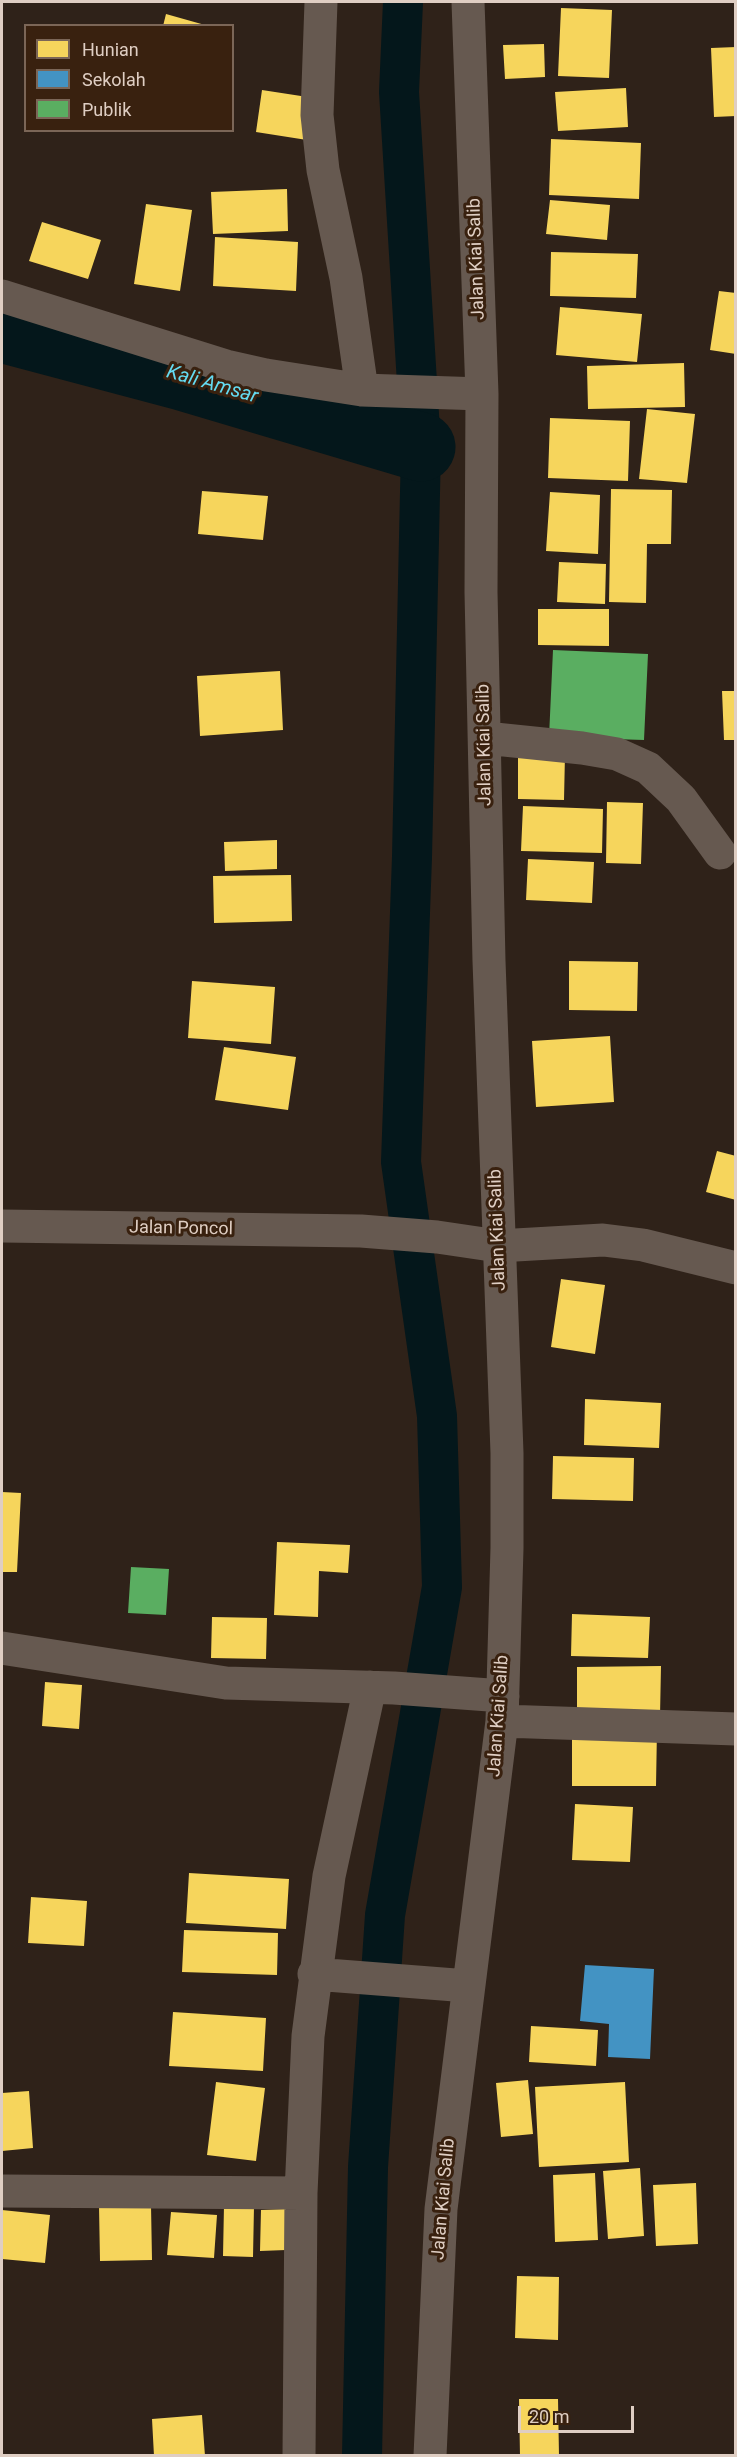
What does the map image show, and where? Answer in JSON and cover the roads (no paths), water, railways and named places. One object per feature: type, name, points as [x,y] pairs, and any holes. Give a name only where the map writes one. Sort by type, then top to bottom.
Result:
[{"type":"street","points":[[321,2],[317,115],[323,170],[368,390]]},
{"type":"street","name":"Jalan Kiai Salib","points":[[435,2453],[441,2209],[454,1984],[503,1709],[507,1465],[498,1246],[485,738],[482,394],[468,2]]},
{"type":"street","points":[[2,296],[226,366],[304,382],[368,390],[442,395],[482,394]]},
{"type":"street","points":[[485,738],[608,753],[648,768],[681,799],[720,853]]},
{"type":"street","name":"Jalan Poncol","points":[[2,1226],[361,1231],[498,1246]]},
{"type":"street","points":[[498,1246],[603,1240],[643,1245],[735,1268]]},
{"type":"street","points":[[2,1648],[226,1683],[382,1687],[463,1694],[503,1709],[735,1729]]},
{"type":"street","points":[[299,2456],[301,2193],[308,2036],[314,1974],[329,1876],[382,1687]]},
{"type":"street","points":[[314,1974],[454,1984]]},
{"type":"street","points":[[2,2191],[301,2193]]},
{"type":"waterway","points":[[362,2456],[368,2167],[385,1915],[442,1587],[437,1416],[401,1162],[412,857],[421,447],[399,92],[403,2]]},
{"type":"waterway","name":"Kali Amsar","points":[[2,328],[182,376],[421,447]]}]
